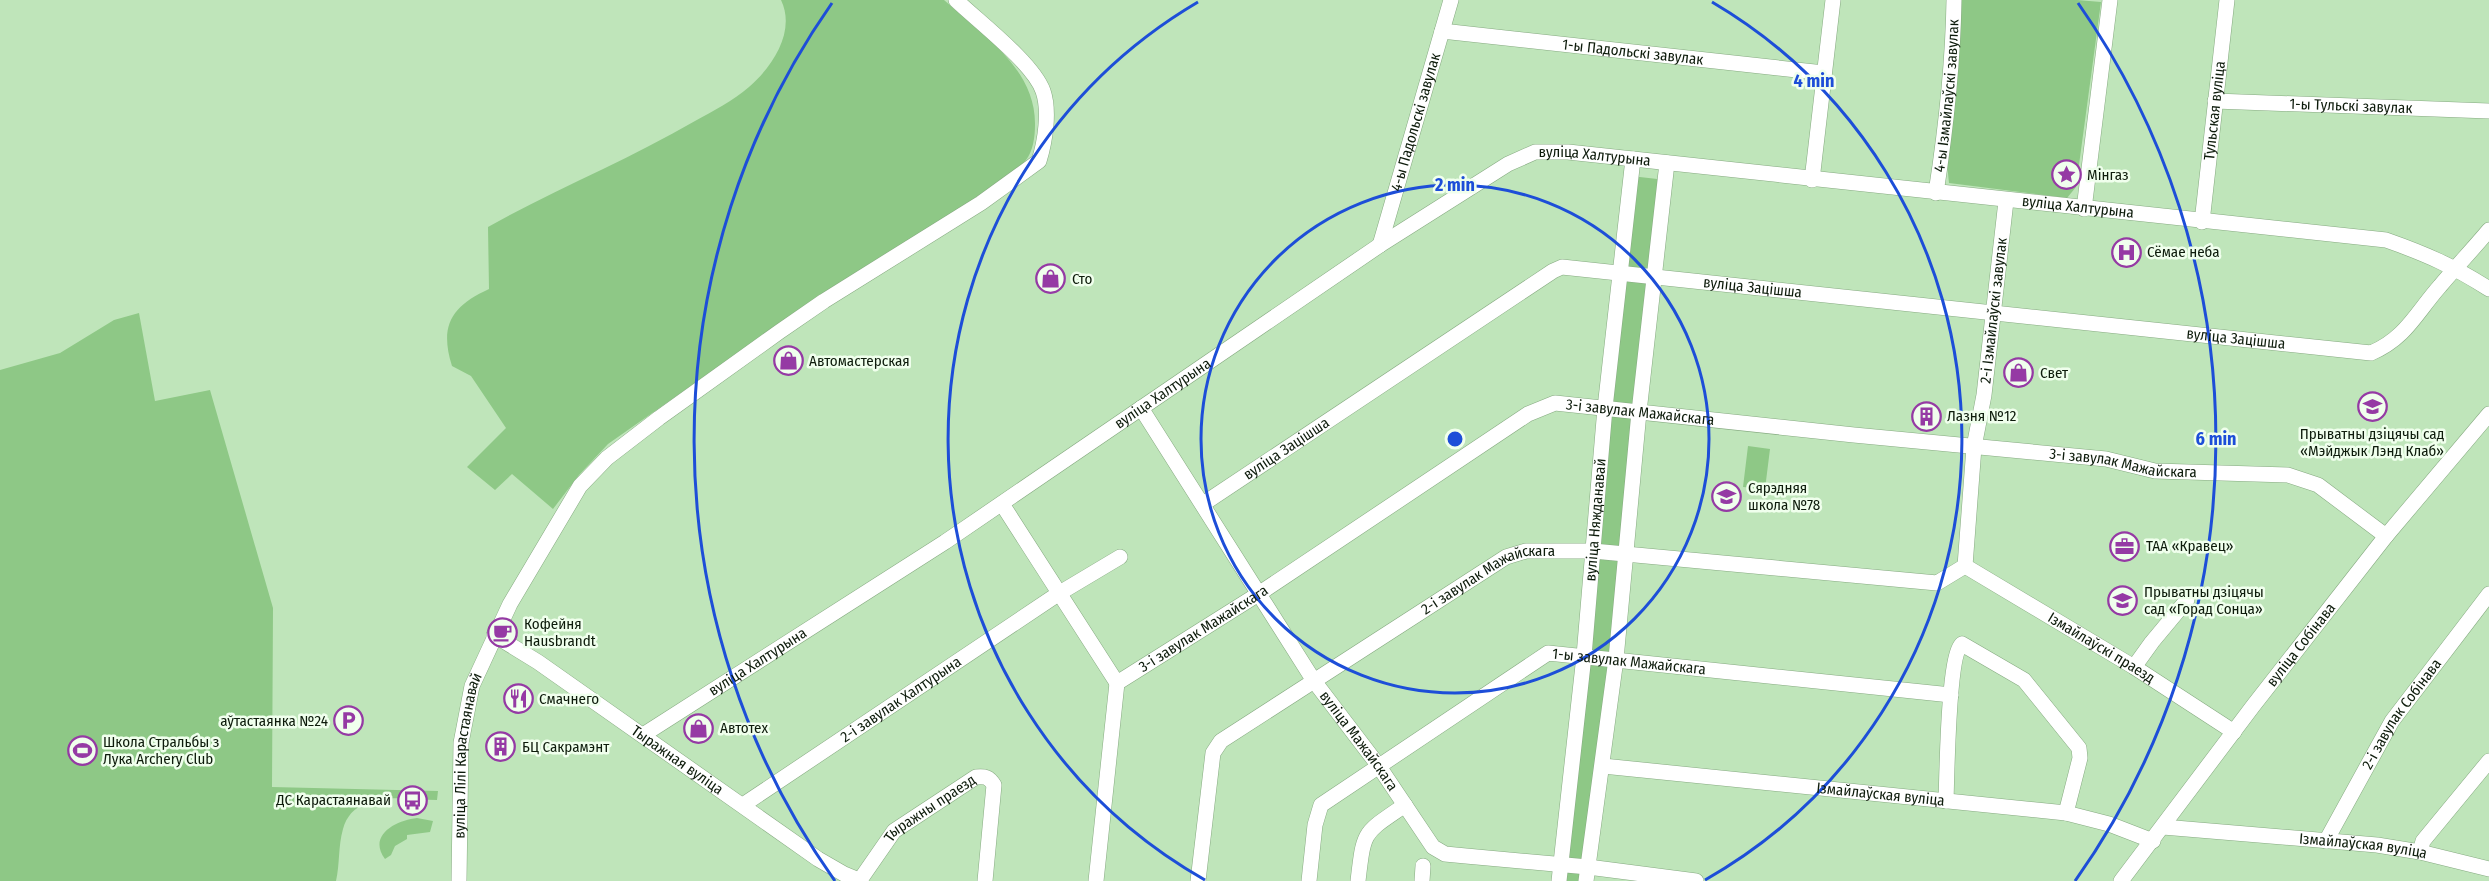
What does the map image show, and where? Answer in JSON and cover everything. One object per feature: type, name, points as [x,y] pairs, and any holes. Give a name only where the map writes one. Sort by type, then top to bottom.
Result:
[{"type":"street","name":"вуліца Лілі Карастаянавай","points":[[459,881],[463,727],[472,686],[517,590],[580,486],[607,458],[659,418],[824,301],[981,203],[1039,161],[1045,121],[1043,91],[1034,75],[1022,62],[956,0]]},
{"type":"street","name":"4-ы Падольскі завулак","points":[[1380,245],[1451,0]]},
{"type":"street","points":[[1812,180],[1833,0]]},
{"type":"street","name":"4-ы Ізмайлаўскі завулак","points":[[1936,193],[1947,123],[1953,50],[1953,0]]},
{"type":"street","points":[[2084,209],[2110,0]]},
{"type":"street","name":"Тульская вуліца","points":[[2202,222],[2226,0]]},
{"type":"street","name":"1-ы Падольскі завулак","points":[[1442,31],[1824,73]]},
{"type":"street","name":"1-ы Тульскі завулак","points":[[2215,101],[2489,111]]},
{"type":"street","name":"вуліца Халтурына","points":[[643,735],[1002,504],[1380,245],[1521,156],[1535,152],[1554,151],[1633,159],[2006,201],[2386,240],[2433,256],[2457,268],[2489,289]]},
{"type":"street","name":"вуліца Няжданавай","points":[[1559,881],[1584,656],[1605,408],[1633,159]]},
{"type":"street","points":[[1587,874],[1616,659],[1639,412],[1667,163]]},
{"type":"street","name":"2-і Ізмайлаўскі завулак","points":[[1965,566],[1974,447],[1984,395],[2006,201]]},
{"type":"street","points":[[2457,268],[2489,230]]},
{"type":"street","name":"вуліца Зацішша","points":[[1203,504],[1557,268],[1621,272],[1993,314],[2371,353],[2389,345],[2407,330],[2440,285],[2457,268]]},
{"type":"street","name":"3-і завулак Мажайскага","points":[[1117,683],[1260,593],[1541,407],[1555,404],[2106,459],[2155,471],[2288,474],[2318,485],[2386,536]]},
{"type":"street","name":"вуліца Мажайскага","points":[[1141,408],[1314,681],[1378,765],[1433,847],[1445,854],[1560,865],[1587,874],[1696,881]]},
{"type":"street","name":"вуліца Собінава","points":[[2121,881],[2386,536],[2489,414]]},
{"type":"street","points":[[1002,504],[1117,683],[1096,881]]},
{"type":"street","name":"2-і завулак Мажайскага","points":[[1198,881],[1213,753],[1221,741],[1506,557],[1526,551],[1593,551],[1937,583],[1965,566]]},
{"type":"street","name":"2-і завулак Халтурына","points":[[743,805],[1058,594],[1120,557]]},
{"type":"street","name":"Ізмайлаўскі праезд","points":[[1965,566],[2134,667],[2235,732]]},
{"type":"street","name":"2-і завулак Собінава","points":[[2326,841],[2392,721],[2489,594]]},
{"type":"street","points":[[2134,667],[2187,600]]},
{"type":"street","name":"Тыражная вуліца","points":[[494,635],[538,662],[818,859],[860,881]]},
{"type":"street","points":[[1946,801],[1951,695],[1956,653],[1962,644],[2024,680],[2079,747],[2080,758],[2066,813]]},
{"type":"street","name":"1-ы завулак Мажайскага","points":[[1309,881],[1315,825],[1322,805],[1542,655],[1554,653],[1616,659],[1951,695]]},
{"type":"street","points":[[2420,852],[2423,841],[2489,761]]},
{"type":"street","name":"Ізмайлаўская вуліца","points":[[1603,766],[2066,813],[2109,824],[2153,841]]},
{"type":"street","name":"Тыражны праезд","points":[[860,881],[894,831],[975,777],[984,776],[990,778],[994,785],[985,881]]},
{"type":"street","points":[[1358,881],[1365,836],[1371,828],[1405,805]]},
{"type":"street","name":"Ізмайлаўская вуліца","points":[[2163,827],[2378,845],[2420,852],[2489,869]]},
{"type":"green space","points":[[781,0],[944,0],[1004,54],[1027,87],[1033,105],[1035,134],[1026,160],[998,184],[779,324],[608,444],[579,475],[553,509],[512,474],[495,490],[467,467],[506,428],[471,376],[452,366],[447,339],[448,328],[458,310],[466,302],[489,289],[488,227],[670,135],[723,106],[743,92],[758,79],[780,47],[786,24]]},
{"type":"green space","points":[[1960,0],[2101,2],[2076,187],[2067,198],[1949,183],[1947,164]]},
{"type":"green space","points":[[1631,176],[1666,180],[1586,881],[1559,881]]},
{"type":"green space","points":[[139,313],[155,401],[210,390],[273,608],[272,787],[438,791],[437,800],[382,799],[358,807],[349,816],[343,829],[336,881],[0,881],[0,370],[60,353],[114,320]]},
{"type":"green space","points":[[1748,446],[1770,449],[1765,489],[1743,487]]},
{"type":"green space","points":[[417,818],[433,821],[430,832],[407,835],[407,839],[395,846],[391,855],[385,859],[380,850],[382,836],[393,826]]},
{"type":"place","name":"Мінгаз","points":[[2066,175]]},
{"type":"place","name":"Сёмае неба","points":[[2126,252]]},
{"type":"place","name":"Сто","points":[[1051,279]]},
{"type":"place","name":"Автомастерская","points":[[788,361]]},
{"type":"place","name":"Свет","points":[[2019,373]]},
{"type":"place","name":"Прыватны дзіцячы сад «Мэйджык Лэнд Клаб»","points":[[2372,407]]},
{"type":"place","name":"Лазня №12","points":[[1926,416]]},
{"type":"place","name":"Сярэдняя школа №78","points":[[1727,497]]},
{"type":"place","name":"ТАА «Кравец»","points":[[2125,546]]},
{"type":"place","name":"Прыватны дзіцячы сад «Горад Сонца»","points":[[2123,601]]},
{"type":"place","name":"Кофейня Hausbrandt","points":[[503,633]]},
{"type":"place","name":"Смачнего","points":[[518,699]]},
{"type":"place","name":"аўтастаянка №24","points":[[349,721]]},
{"type":"place","name":"Автотех","points":[[699,728]]},
{"type":"place","name":"БЦ Сакрамэнт","points":[[501,747]]},
{"type":"place","name":"Школа Стральбы з Лука Archery Club","points":[[82,751]]},
{"type":"place","name":"ДС Карастаянавай","points":[[412,800]]}]
